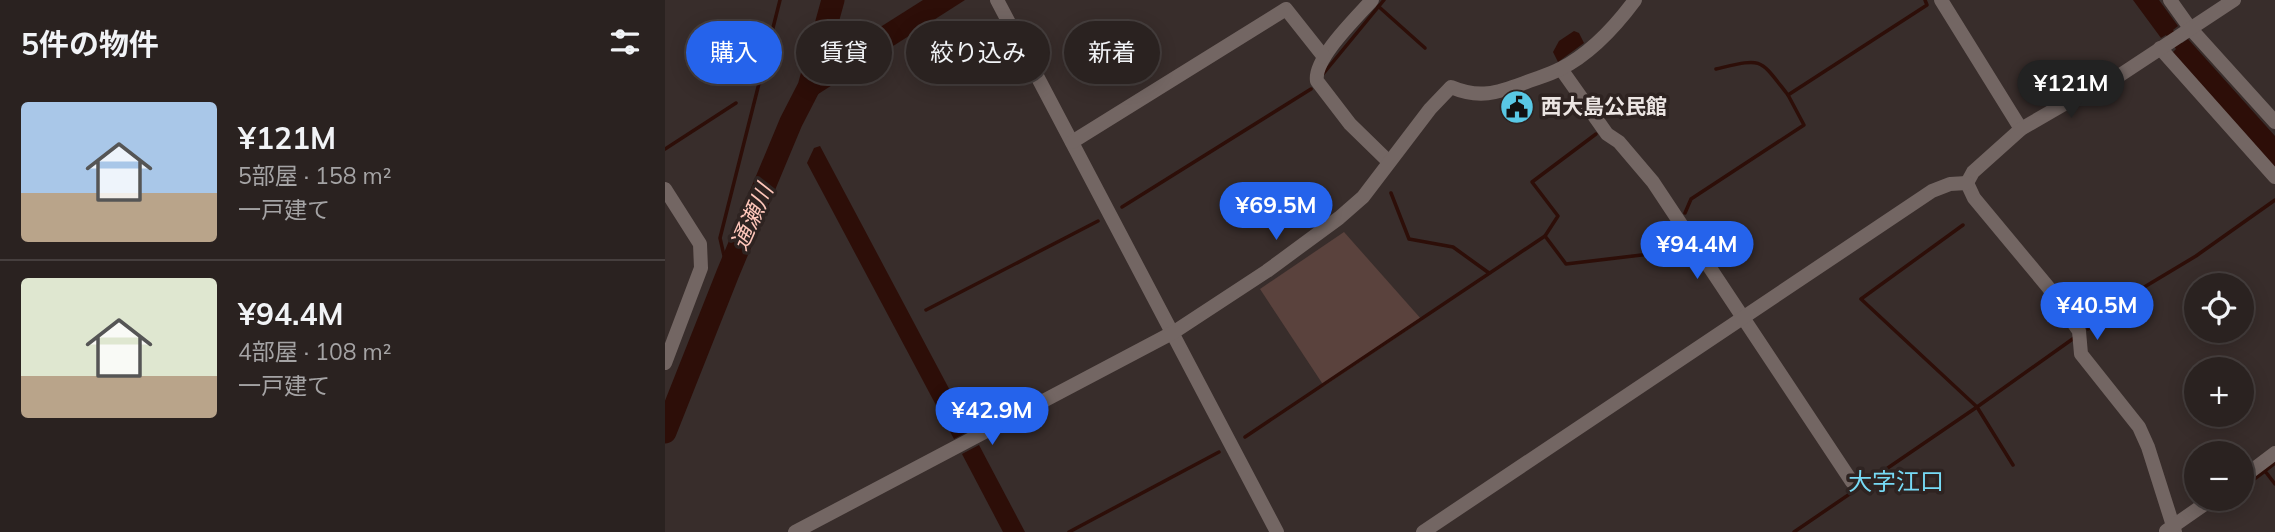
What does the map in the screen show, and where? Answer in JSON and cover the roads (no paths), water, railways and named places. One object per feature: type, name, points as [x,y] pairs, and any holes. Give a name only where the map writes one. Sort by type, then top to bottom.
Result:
[{"type":"street","points":[[997,0],[1277,532]]},
{"type":"street","points":[[1372,0],[1324,57],[1316,74],[1317,81],[1350,124],[1389,162]]},
{"type":"street","points":[[795,532],[1174,332],[1267,271],[1363,197],[1430,109],[1451,87],[1468,94],[1481,94],[1508,89],[1561,69],[1596,44],[1618,23],[1635,0]]},
{"type":"street","points":[[1941,0],[2021,129]]},
{"type":"street","points":[[2170,0],[2175,38],[2275,177]]},
{"type":"street","points":[[1966,183],[1973,172],[2021,129],[2066,103],[2096,91],[2234,0]]},
{"type":"street","points":[[1072,142],[1286,9],[1324,57]]},
{"type":"street","points":[[2175,38],[2275,122]]},
{"type":"street","points":[[1561,69],[1607,134],[1619,142],[1653,182],[1852,482]]},
{"type":"street","points":[[1423,532],[1932,191],[1950,184],[1966,183]]},
{"type":"street","points":[[1966,183],[1974,198],[2048,287],[2079,331],[2081,354],[2139,427],[2148,446],[2171,530],[2196,511]]},
{"type":"street","points":[[665,189],[701,244],[701,268],[665,363]]},
{"type":"street","points":[[2254,469],[2275,453]]},
{"type":"waterway","points":[[728,273],[720,238],[780,0]]},
{"type":"waterway","name":"通瀬川","points":[[665,432],[791,122],[809,87],[833,0]]},
{"type":"waterway","points":[[1323,74],[1384,0]]},
{"type":"waterway","points":[[1716,69],[1743,63],[1759,64],[1771,73],[1788,95],[1927,5],[1925,0]]},
{"type":"waterway","points":[[1378,6],[1425,48]]},
{"type":"waterway","points":[[809,87],[814,84]]},
{"type":"waterway","points":[[1122,207],[1311,89]]},
{"type":"waterway","points":[[1685,213],[1691,199],[1804,125],[1788,95]]},
{"type":"waterway","points":[[665,149],[736,103]]},
{"type":"waterway","points":[[1545,236],[1558,216],[1532,182],[1596,134]]},
{"type":"waterway","points":[[1391,193],[1409,239],[1453,247],[1489,273]]},
{"type":"waterway","points":[[2088,329],[2126,298],[2196,256],[2275,200]]},
{"type":"waterway","points":[[926,310],[1098,221]]},
{"type":"waterway","points":[[1794,532],[1977,407],[1861,299],[1963,225]]},
{"type":"waterway","points":[[1245,437],[1545,236],[1566,264],[1650,254],[1674,229]]},
{"type":"waterway","points":[[2013,465],[1977,407],[2074,338]]},
{"type":"waterway","points":[[1069,532],[1219,452]]},
{"type":"waterway","points":[[2275,463],[2265,471],[2275,484]]},
{"type":"waterway","points":[[2254,479],[2265,471]]},
{"type":"place","name":"西大島公民館","points":[[1517,107]]},
{"type":"district","name":"大字江口","points":[[1896,482]]}]
